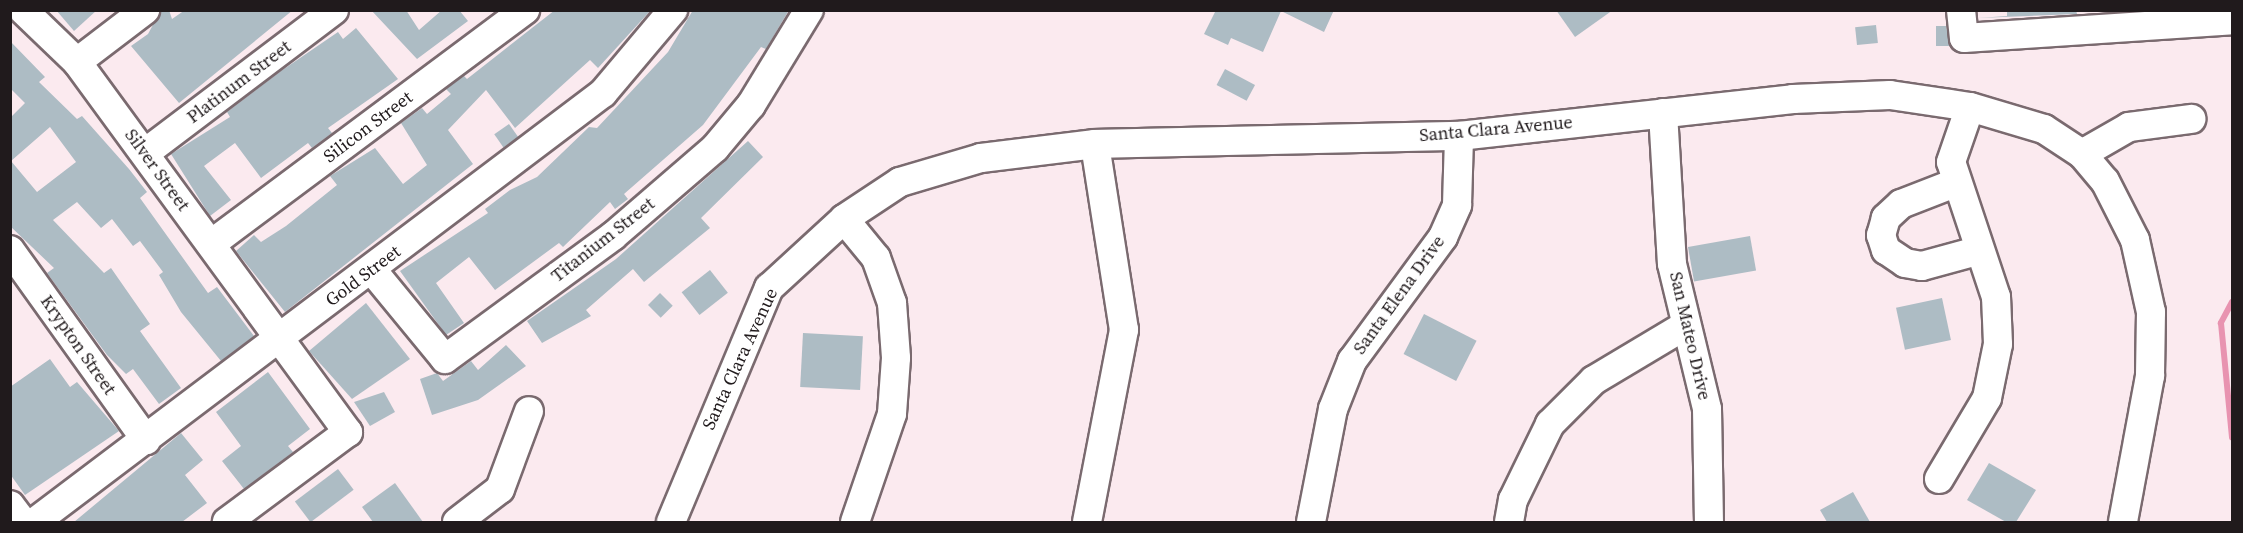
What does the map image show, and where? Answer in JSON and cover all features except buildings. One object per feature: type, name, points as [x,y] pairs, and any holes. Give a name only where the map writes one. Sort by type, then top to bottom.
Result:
[{"type":"street","name":"Silver Street","points":[[23,10],[77,62],[282,338],[348,432],[227,522]]},
{"type":"street","points":[[77,62],[145,10]]},
{"type":"street","name":"Platinum Street","points":[[145,153],[334,10]]},
{"type":"street","name":"Silicon Street","points":[[211,244],[525,10]]},
{"type":"street","name":"Gold Street","points":[[35,522],[282,338],[603,93],[673,10]]},
{"type":"street","name":"Titanium Street","points":[[372,270],[445,358],[613,236],[716,148],[751,105],[809,10]]},
{"type":"street","points":[[1961,10],[1964,38],[2232,20]]},
{"type":"street","name":"Santa Clara Avenue","points":[[671,522],[769,288],[844,219],[900,182],[981,158],[1095,144],[1459,136],[1663,113],[1890,95],[1970,107],[2044,129],[2082,154],[2105,182],[2135,240],[2151,312],[2150,376],[2123,522]]},
{"type":"street","points":[[1940,479],[1987,398],[1998,344],[1996,297],[1977,250],[1955,183],[1951,162],[1970,107]]},
{"type":"street","name":"San Mateo Drive","points":[[1663,113],[1672,264],[1683,327],[1707,409],[1709,522]]},
{"type":"street","points":[[2082,154],[2128,127],[2191,119]]},
{"type":"street","name":"Santa Elena Drive","points":[[1311,522],[1333,409],[1352,361],[1443,237],[1457,205],[1459,136]]},
{"type":"street","points":[[1087,522],[1124,330],[1095,144]]},
{"type":"street","points":[[1955,183],[1901,204],[1886,218],[1881,235],[1886,250],[1905,263],[1922,266],[1977,250]]},
{"type":"street","points":[[844,219],[876,258],[892,303],[896,358],[892,414],[855,522]]},
{"type":"street","name":"Krypton Street","points":[[10,250],[146,440]]},
{"type":"street","points":[[1509,522],[1513,500],[1550,424],[1594,380],[1683,327]]},
{"type":"street","points":[[493,522],[500,489],[529,411]]},
{"type":"street","points":[[457,522],[500,489]]},
{"type":"street","points":[[10,505],[23,522]]},
{"type":"waterway","points":[[2232,302],[2221,323],[2232,437]]}]
